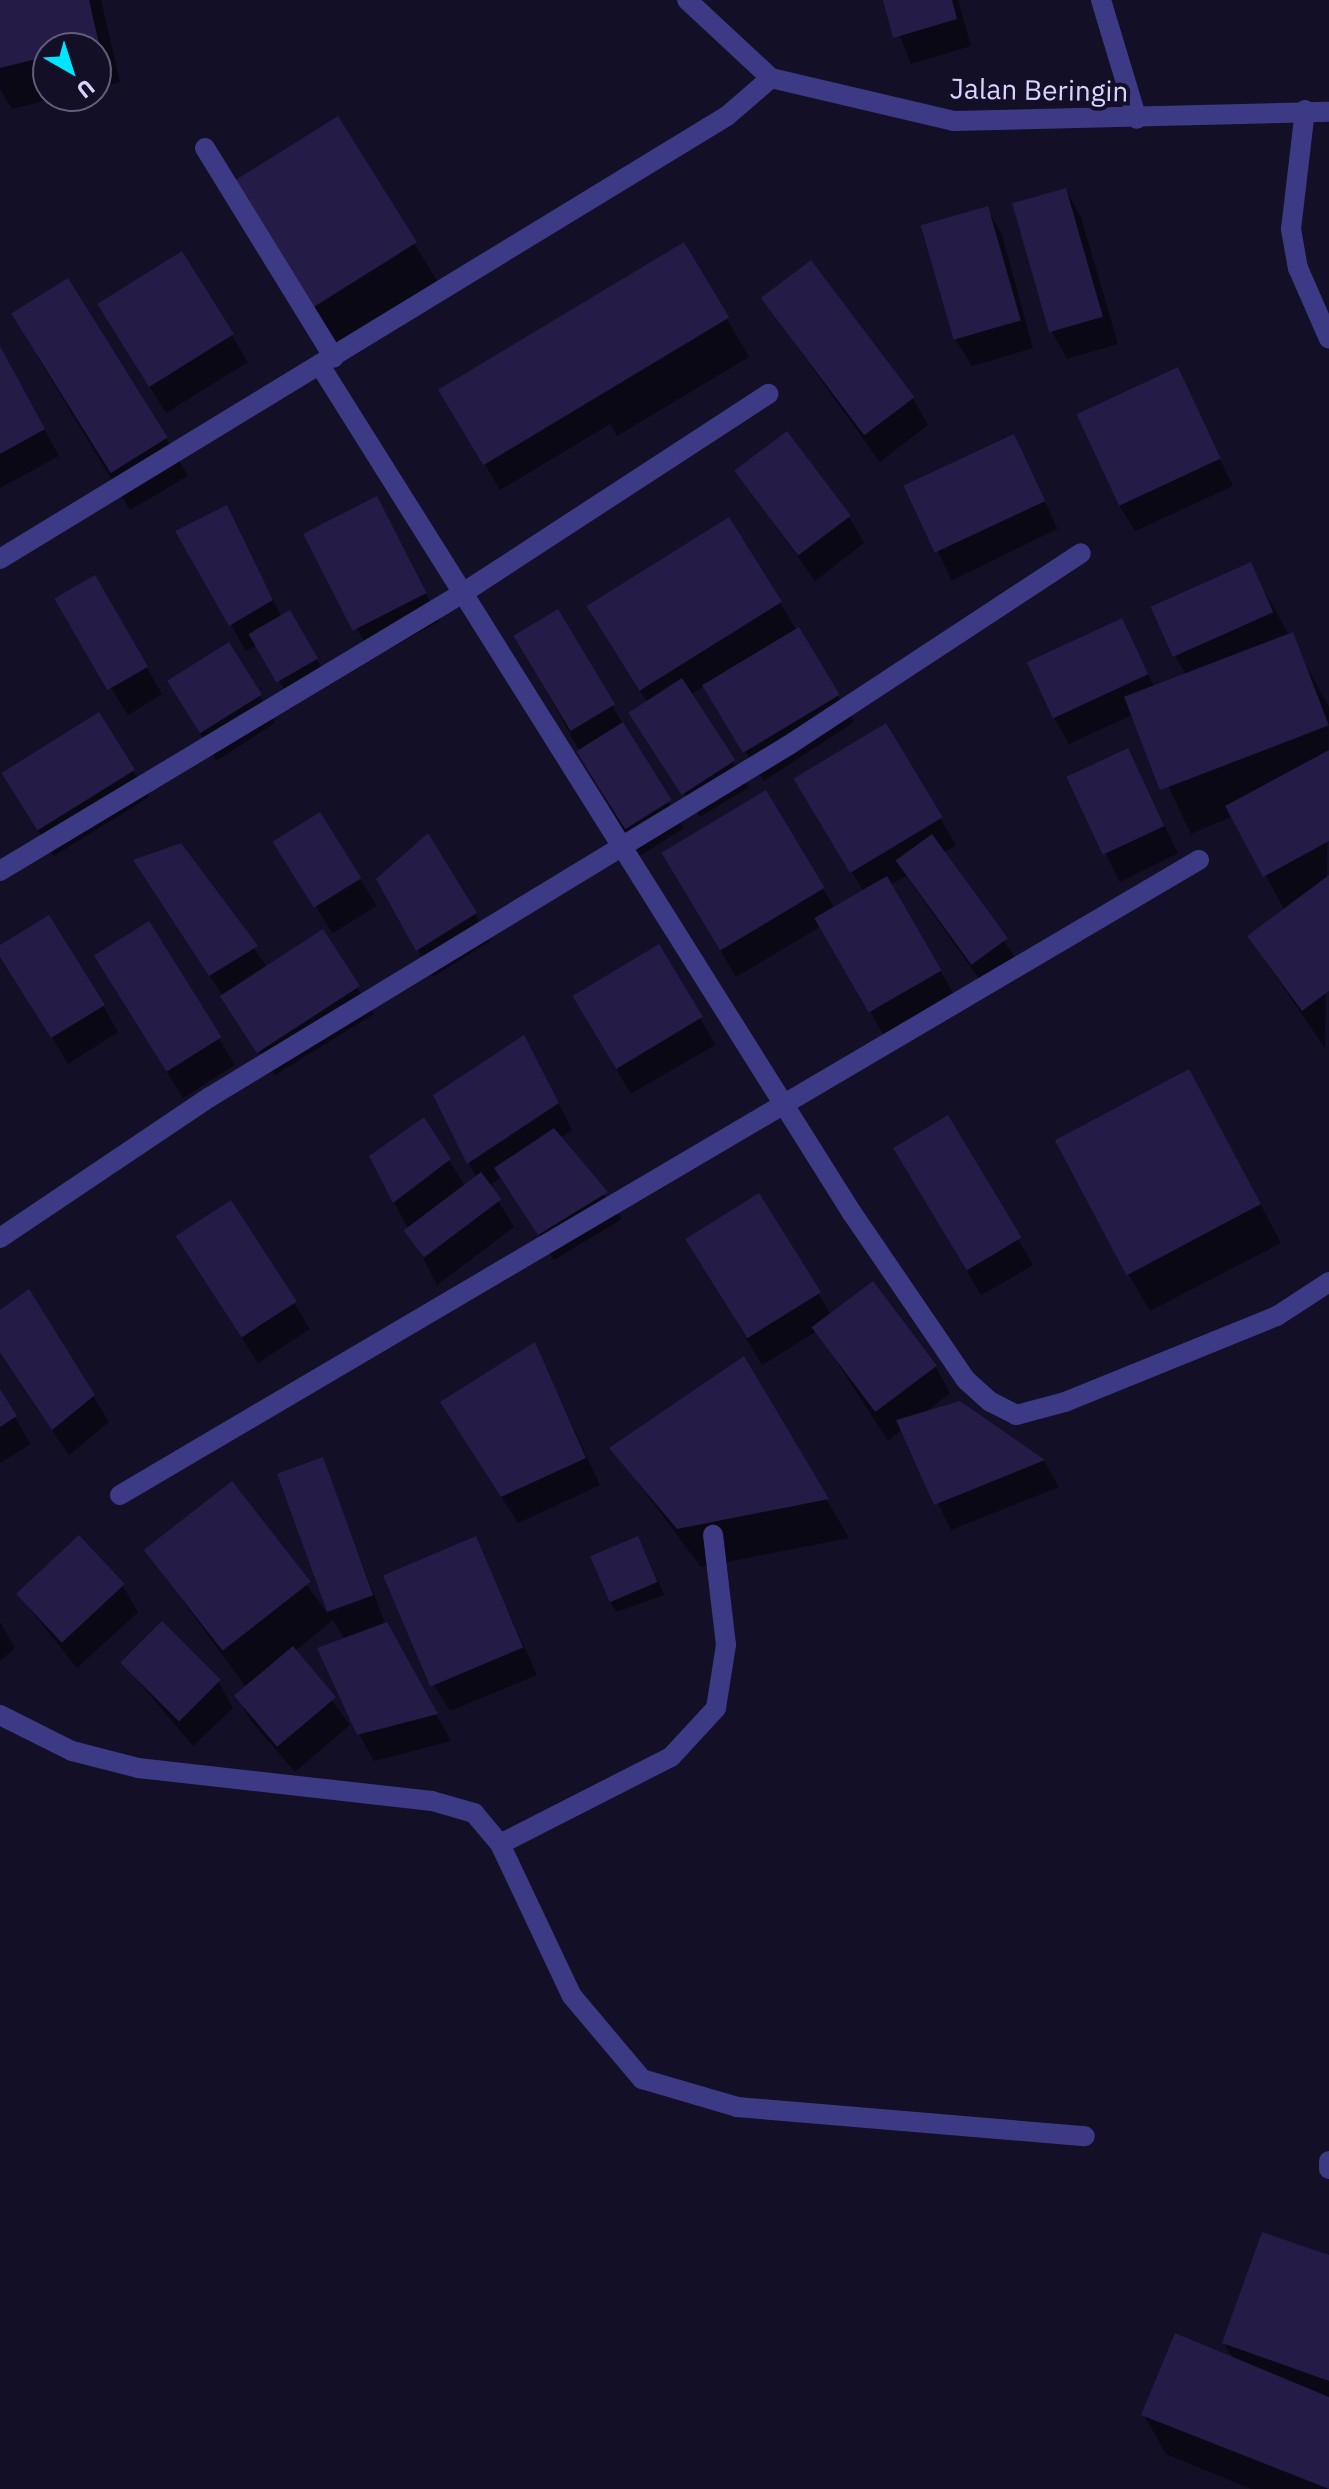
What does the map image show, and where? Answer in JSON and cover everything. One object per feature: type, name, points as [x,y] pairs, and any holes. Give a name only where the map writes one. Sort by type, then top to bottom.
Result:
[{"type":"street","name":"Jalan Beringin","points":[[687,0],[768,81],[954,121],[1137,119],[1305,110],[1329,112]]},
{"type":"street","points":[[1101,0],[1137,119]]},
{"type":"street","points":[[0,559],[328,362],[727,116],[768,81]]},
{"type":"street","points":[[1305,110],[1291,185],[1298,268],[1329,339]]},
{"type":"street","points":[[205,148],[328,362],[616,846],[966,1380],[1016,1415],[1277,1316],[1329,1282]]},
{"type":"street","points":[[0,871],[466,591],[768,394]]},
{"type":"street","points":[[0,1238],[210,1097],[616,846],[789,745],[1081,553]]},
{"type":"street","points":[[120,1495],[1199,860]]},
{"type":"street","points":[[500,1844],[671,1757],[716,1708],[726,1645],[713,1535]]},
{"type":"street","points":[[0,1715],[72,1751],[138,1768],[432,1801],[474,1813],[500,1844],[572,1996],[642,2079],[737,2107],[1085,2136]]},
{"type":"street","points":[[1329,2161],[1329,2169]]},
{"type":"building","points":[[0,0],[89,0],[96,32],[32,32],[32,60],[0,68]]},
{"type":"building","points":[[883,0],[952,0],[957,19],[893,38]]},
{"type":"building","points":[[338,116],[417,242],[310,309],[231,183]]},
{"type":"building","points":[[1066,188],[1103,317],[1049,332],[1012,203]]},
{"type":"building","points":[[988,206],[1021,320],[954,340],[921,225]]},
{"type":"building","points":[[684,242],[729,317],[483,465],[438,390]]},
{"type":"building","points":[[182,251],[234,334],[149,387],[97,304]]},
{"type":"building","points":[[811,260],[915,397],[864,435],[761,298]]},
{"type":"building","points":[[68,278],[168,437],[111,473],[11,314]]},
{"type":"building","points":[[0,346],[45,429],[0,454]]},
{"type":"building","points":[[1178,367],[1221,459],[1119,506],[1076,414]]},
{"type":"building","points":[[787,431],[851,516],[798,555],[734,471]]},
{"type":"building","points":[[1014,434],[1045,501],[935,553],[903,486]]},
{"type":"building","points":[[377,496],[426,593],[353,631],[303,534]]},
{"type":"building","points":[[227,505],[273,600],[229,626],[175,531]]},
{"type":"building","points":[[729,517],[782,602],[640,691],[587,606]]},
{"type":"building","points":[[1251,562],[1273,612],[1173,657],[1151,607]]},
{"type":"building","points":[[95,575],[148,667],[107,690],[54,598]]},
{"type":"building","points":[[558,609],[615,704],[571,731],[513,636]]},
{"type":"building","points":[[290,610],[318,658],[276,682],[248,634]]},
{"type":"building","points":[[1122,618],[1148,674],[1053,719],[1027,662]]},
{"type":"building","points":[[799,627],[840,695],[743,753],[702,685]]},
{"type":"building","points":[[1293,632],[1329,725],[1160,790],[1124,697]]},
{"type":"building","points":[[229,642],[262,695],[200,733],[167,681]]},
{"type":"building","points":[[682,678],[735,760],[682,795],[628,713]]},
{"type":"building","points":[[99,712],[135,770],[38,831],[1,773]]},
{"type":"building","points":[[623,722],[672,800],[625,829],[576,751]]},
{"type":"building","points":[[886,723],[943,817],[850,873],[793,779]]},
{"type":"building","points":[[1128,748],[1164,826],[1103,855],[1066,777]]},
{"type":"building","points":[[1329,750],[1329,841],[1263,877],[1225,806]]},
{"type":"building","points":[[766,790],[825,888],[720,951],[661,853]]},
{"type":"building","points":[[320,812],[361,878],[314,908],[273,842]]},
{"type":"building","points":[[428,833],[477,913],[416,951],[376,879]]},
{"type":"building","points":[[932,834],[1008,938],[971,965],[896,860]]},
{"type":"building","points":[[181,843],[258,946],[209,976],[133,860]]},
{"type":"building","points":[[1329,875],[1329,991],[1302,1011],[1247,936]]},
{"type":"building","points":[[887,876],[942,970],[869,1012],[814,918]]},
{"type":"building","points":[[49,915],[105,1005],[51,1038],[0,957],[0,945]]},
{"type":"building","points":[[149,921],[222,1037],[166,1072],[94,955]]},
{"type":"building","points":[[323,929],[360,986],[257,1053],[220,996]]},
{"type":"building","points":[[659,944],[703,1017],[616,1069],[572,996]]},
{"type":"building","points":[[524,1035],[559,1103],[467,1164],[433,1095]]},
{"type":"building","points":[[1189,1069],[1261,1204],[1127,1275],[1055,1140]]},
{"type":"building","points":[[948,1115],[1022,1238],[967,1271],[893,1148]]},
{"type":"building","points":[[424,1117],[451,1159],[393,1203],[369,1156]]},
{"type":"building","points":[[554,1128],[608,1192],[538,1235],[494,1168]]},
{"type":"building","points":[[481,1172],[501,1199],[424,1258],[404,1230]]},
{"type":"building","points":[[759,1193],[821,1292],[747,1338],[685,1239]]},
{"type":"building","points":[[231,1200],[297,1301],[242,1337],[176,1236]]},
{"type":"building","points":[[873,1281],[937,1366],[875,1412],[812,1327]]},
{"type":"building","points":[[29,1289],[95,1395],[52,1430],[0,1353],[0,1310]]},
{"type":"building","points":[[535,1342],[586,1458],[501,1497],[440,1402]]},
{"type":"building","points":[[744,1356],[829,1499],[677,1529],[609,1448]]},
{"type":"building","points":[[0,1389],[17,1416],[0,1427]]},
{"type":"building","points":[[960,1401],[1045,1460],[934,1505],[896,1420]]},
{"type":"building","points":[[323,1457],[373,1595],[327,1612],[277,1474]]},
{"type":"building","points":[[232,1481],[311,1582],[223,1651],[144,1550]]},
{"type":"building","points":[[79,1535],[125,1584],[62,1643],[16,1594]]},
{"type":"building","points":[[476,1536],[523,1647],[430,1687],[383,1575]]},
{"type":"building","points":[[638,1536],[658,1582],[610,1602],[590,1556]]},
{"type":"building","points":[[162,1621],[221,1680],[179,1721],[120,1663]]},
{"type":"building","points":[[387,1622],[438,1714],[357,1735],[317,1648]]},
{"type":"building","points":[[293,1646],[336,1697],[277,1747],[234,1695]]},
{"type":"building","points":[[1262,2232],[1329,2255],[1329,2381],[1222,2343]]},
{"type":"building","points":[[1175,2333],[1329,2397],[1329,2489],[1141,2415]]}]
